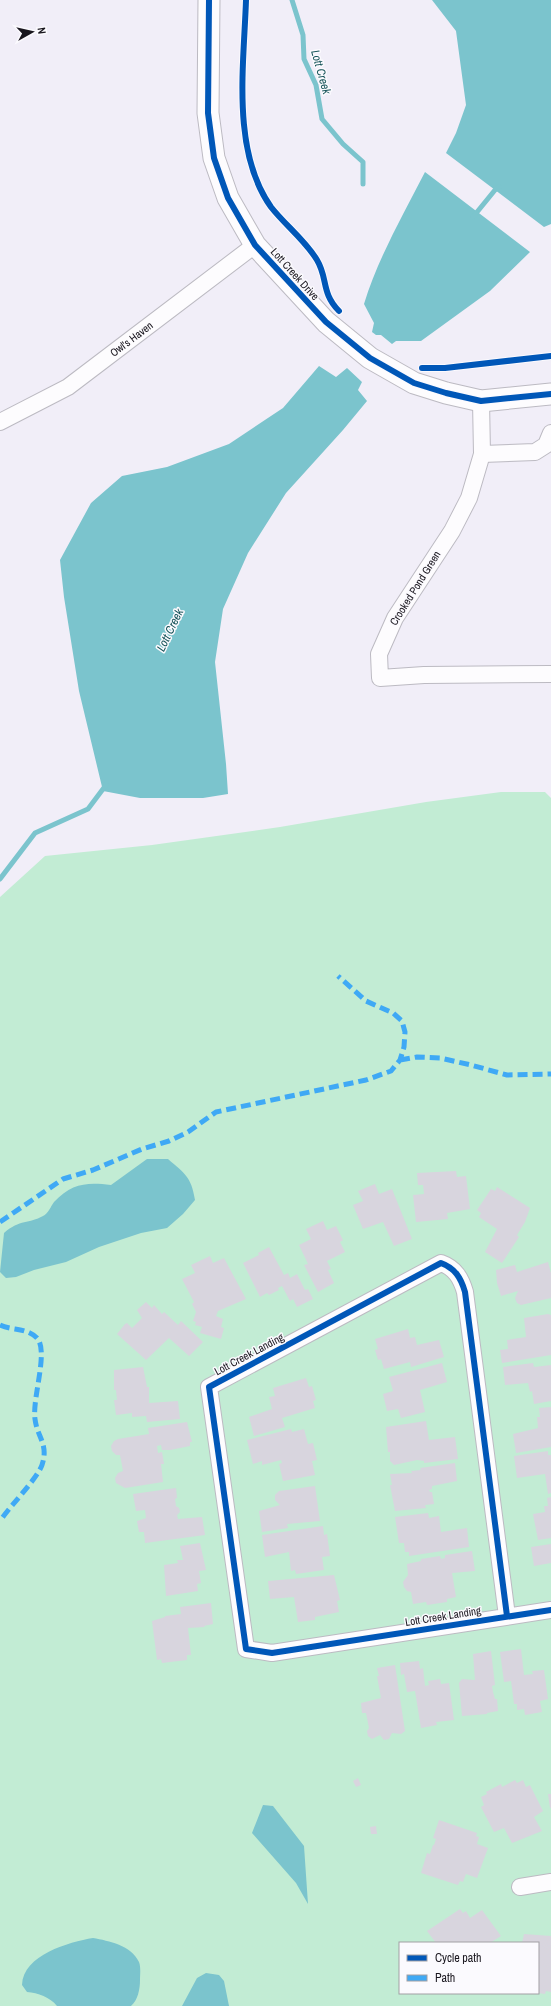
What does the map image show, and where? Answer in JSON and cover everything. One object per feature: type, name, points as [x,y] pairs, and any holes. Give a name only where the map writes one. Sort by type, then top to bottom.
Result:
[{"type":"street","name":"Lott Creek Drive","points":[[209,0],[208,113],[214,158],[228,198],[255,245],[326,322],[370,358],[414,383],[446,394],[481,401],[551,394]]},
{"type":"street","name":"Owl's Haven","points":[[0,422],[68,387],[255,245]]},
{"type":"street","name":"Crooked Pond Green","points":[[481,401],[482,454],[469,498],[452,531],[395,618],[379,654],[380,678],[424,675],[551,674]]},
{"type":"street","points":[[482,454],[535,452],[546,445],[551,434]]},
{"type":"street","name":"Lott Creek Landing","points":[[507,1616],[465,1292],[462,1282],[450,1266],[441,1263],[208,1387],[246,1649],[272,1653],[551,1610]]},
{"type":"street","points":[[520,1887],[551,1882]]},
{"type":"green space","points":[[501,792],[545,792],[551,798],[551,2006],[0,2006],[0,897],[45,856],[152,845],[280,827],[426,802]]},
{"type":"water","points":[[432,0],[551,0],[551,224],[544,227],[446,153],[456,133],[466,105],[456,31]]},
{"type":"water","points":[[425,172],[530,252],[490,291],[421,341],[396,341],[392,344],[381,335],[376,335],[372,332],[374,323],[364,304],[376,270]]},
{"type":"water","points":[[319,366],[336,377],[347,368],[362,382],[358,390],[367,401],[286,493],[248,553],[223,609],[215,662],[228,794],[203,798],[140,798],[103,791],[79,691],[64,597],[60,560],[91,503],[122,476],[167,467],[229,444],[283,408]]},
{"type":"water","points":[[147,1159],[168,1159],[186,1176],[193,1192],[195,1200],[183,1214],[167,1228],[141,1233],[99,1247],[66,1262],[34,1270],[16,1277],[6,1278],[0,1272],[4,1233],[15,1226],[45,1215],[54,1202],[74,1187],[87,1184],[111,1185]]},
{"type":"water","points":[[263,1805],[273,1806],[304,1846],[308,1904],[296,1883],[252,1833]]},
{"type":"water","points":[[93,1938],[112,1942],[125,1948],[135,1956],[139,1962],[139,1991],[137,1998],[131,2006],[57,2006],[44,1996],[27,1992],[22,1985],[24,1975],[30,1966],[39,1958],[60,1947]]},
{"type":"water","points":[[206,1973],[219,1975],[224,1981],[229,2006],[182,2006],[197,1978]]},
{"type":"building","points":[[456,1171],[457,1177],[466,1176],[470,1209],[447,1213],[448,1219],[416,1222],[413,1195],[424,1194],[423,1185],[418,1185],[417,1173]]},
{"type":"building","points":[[375,1184],[379,1194],[392,1189],[412,1239],[394,1246],[383,1222],[363,1229],[353,1205],[363,1201],[358,1191]]},
{"type":"building","points":[[497,1187],[530,1208],[525,1222],[517,1235],[519,1237],[502,1263],[485,1252],[497,1229],[479,1217],[481,1213],[477,1210],[491,1189],[495,1191]]},
{"type":"building","points":[[323,1221],[327,1230],[336,1226],[343,1240],[340,1242],[345,1252],[327,1261],[331,1269],[328,1270],[334,1283],[318,1292],[304,1265],[308,1264],[299,1245],[311,1239],[306,1229]]},
{"type":"building","points":[[269,1247],[284,1275],[288,1273],[290,1278],[297,1274],[305,1290],[308,1289],[313,1299],[297,1307],[293,1299],[290,1301],[282,1286],[278,1288],[279,1290],[269,1295],[267,1293],[260,1297],[243,1263],[259,1255],[258,1253]]},
{"type":"building","points":[[210,1256],[213,1263],[224,1258],[246,1299],[218,1311],[216,1316],[223,1319],[221,1327],[224,1328],[221,1339],[200,1333],[202,1327],[195,1325],[196,1322],[193,1321],[196,1312],[192,1304],[194,1302],[182,1279],[195,1273],[191,1265]]},
{"type":"building","points":[[548,1262],[551,1273],[551,1298],[521,1305],[517,1303],[515,1298],[518,1291],[501,1296],[497,1283],[496,1270],[515,1265],[517,1272]]},
{"type":"building","points":[[146,1302],[152,1308],[154,1305],[162,1314],[164,1312],[178,1325],[181,1321],[203,1342],[189,1356],[169,1338],[146,1360],[117,1334],[125,1324],[127,1323],[132,1328],[142,1318],[137,1310]]},
{"type":"building","points":[[548,1314],[551,1315],[551,1355],[502,1363],[500,1350],[508,1349],[507,1340],[526,1337],[524,1318]]},
{"type":"building","points":[[408,1329],[410,1338],[415,1337],[417,1345],[439,1340],[444,1357],[411,1367],[410,1362],[384,1369],[381,1359],[378,1360],[375,1350],[378,1349],[375,1339]]},
{"type":"building","points":[[442,1363],[447,1382],[420,1390],[425,1412],[401,1418],[398,1409],[387,1411],[383,1394],[393,1391],[389,1377]]},
{"type":"building","points":[[533,1363],[534,1367],[551,1365],[551,1401],[534,1404],[532,1391],[530,1392],[528,1383],[505,1385],[503,1367]]},
{"type":"building","points":[[143,1367],[147,1387],[149,1387],[149,1403],[178,1401],[180,1419],[147,1422],[146,1416],[132,1417],[132,1413],[116,1415],[114,1400],[117,1400],[116,1390],[114,1390],[114,1370]]},
{"type":"building","points":[[306,1378],[309,1387],[312,1386],[316,1400],[313,1401],[315,1408],[282,1418],[285,1427],[254,1436],[249,1417],[272,1409],[269,1397],[275,1396],[273,1388]]},
{"type":"building","points":[[551,1407],[551,1447],[516,1453],[513,1434],[538,1428],[537,1417],[540,1417],[539,1408]]},
{"type":"building","points":[[426,1421],[429,1440],[455,1437],[458,1459],[424,1463],[424,1461],[417,1460],[394,1465],[390,1461],[390,1452],[388,1452],[386,1427]]},
{"type":"building","points":[[187,1422],[192,1442],[190,1442],[190,1446],[162,1450],[161,1445],[157,1446],[158,1453],[162,1452],[164,1464],[161,1464],[163,1482],[125,1488],[116,1483],[115,1478],[118,1473],[123,1471],[120,1455],[116,1455],[112,1451],[111,1446],[114,1441],[149,1434],[148,1428]]},
{"type":"building","points":[[291,1429],[292,1432],[304,1429],[308,1444],[313,1443],[317,1460],[312,1461],[315,1475],[283,1481],[279,1464],[282,1463],[281,1460],[262,1465],[262,1461],[253,1464],[247,1440]]},
{"type":"building","points":[[548,1451],[548,1455],[551,1455],[551,1493],[548,1494],[545,1474],[517,1478],[514,1456]]},
{"type":"building","points":[[455,1463],[457,1481],[432,1486],[432,1489],[429,1490],[432,1492],[434,1504],[425,1505],[426,1508],[395,1511],[390,1485],[392,1485],[390,1474],[412,1473],[411,1471],[421,1470],[420,1468]]},
{"type":"building","points":[[315,1486],[320,1521],[287,1524],[288,1528],[262,1532],[259,1511],[280,1505],[275,1500],[275,1495],[279,1491]]},
{"type":"building","points":[[176,1488],[176,1506],[179,1508],[180,1512],[177,1515],[178,1519],[202,1517],[205,1535],[145,1543],[144,1532],[139,1532],[137,1521],[146,1518],[145,1510],[136,1511],[133,1494]]},
{"type":"building","points":[[551,1497],[551,1538],[538,1540],[533,1514],[545,1512],[544,1506],[548,1506],[547,1498]]},
{"type":"building","points":[[428,1513],[429,1518],[439,1516],[441,1532],[467,1528],[469,1547],[409,1556],[409,1552],[405,1552],[404,1543],[399,1543],[395,1517]]},
{"type":"building","points":[[323,1526],[324,1535],[327,1534],[330,1556],[322,1557],[324,1570],[296,1574],[295,1570],[291,1571],[289,1552],[265,1557],[262,1535]]},
{"type":"building","points":[[200,1543],[206,1570],[199,1571],[201,1583],[197,1584],[198,1591],[166,1596],[164,1565],[178,1563],[177,1560],[183,1560],[180,1546]]},
{"type":"building","points":[[551,1544],[551,1563],[534,1566],[531,1547]]},
{"type":"building","points":[[472,1551],[475,1571],[452,1573],[456,1597],[447,1599],[447,1602],[427,1605],[426,1602],[413,1604],[411,1592],[407,1591],[403,1582],[408,1575],[407,1564],[421,1561],[421,1559],[440,1556],[441,1559],[445,1558],[445,1555]]},
{"type":"building","points":[[334,1575],[340,1600],[337,1601],[339,1612],[315,1617],[315,1620],[298,1622],[294,1597],[270,1599],[268,1581]]},
{"type":"building","points":[[211,1603],[213,1624],[204,1626],[205,1627],[188,1628],[191,1655],[187,1655],[187,1660],[162,1663],[161,1659],[157,1660],[152,1621],[165,1616],[181,1614],[180,1607]]},
{"type":"building","points":[[521,1649],[524,1675],[533,1674],[532,1671],[544,1670],[548,1699],[540,1701],[542,1712],[525,1715],[524,1709],[517,1710],[517,1704],[514,1704],[511,1681],[504,1682],[500,1652]]},
{"type":"building","points":[[491,1651],[495,1685],[492,1686],[495,1699],[497,1699],[498,1711],[487,1714],[462,1716],[459,1683],[462,1679],[475,1680],[473,1654]]},
{"type":"building","points":[[419,1661],[420,1669],[423,1668],[425,1686],[429,1685],[428,1681],[440,1679],[441,1684],[449,1683],[454,1720],[436,1722],[437,1725],[421,1728],[415,1691],[407,1692],[404,1674],[401,1675],[400,1663]]},
{"type":"building","points":[[395,1665],[405,1731],[401,1734],[392,1733],[389,1739],[384,1740],[380,1735],[372,1739],[368,1736],[367,1731],[369,1728],[366,1713],[362,1713],[361,1703],[381,1698],[377,1668]]},
{"type":"building","points":[[358,1778],[361,1785],[356,1787],[353,1781]]},
{"type":"building","points":[[515,1780],[517,1783],[523,1780],[526,1787],[530,1785],[543,1811],[534,1817],[542,1831],[512,1843],[504,1828],[494,1832],[481,1807],[484,1805],[481,1797],[487,1794],[486,1792],[501,1784],[502,1787]]},
{"type":"building","points":[[548,1794],[551,1794],[551,1808],[550,1808]]},
{"type":"building","points":[[439,1820],[477,1833],[476,1836],[479,1837],[477,1844],[488,1848],[477,1878],[466,1874],[463,1882],[460,1881],[458,1885],[421,1873],[427,1853],[430,1854],[434,1845],[436,1839],[433,1838]]},
{"type":"building","points":[[376,1826],[377,1834],[371,1834],[370,1827]]},
{"type":"building","points":[[460,1909],[463,1913],[466,1911],[470,1918],[482,1910],[501,1936],[492,1942],[435,1942],[427,1931]]},
{"type":"building","points":[[524,1934],[551,1936],[551,1992],[546,1991],[545,1994],[539,1993],[539,1942],[522,1942]]},
{"type":"waterway","name":"Lott Creek","points":[[292,0],[303,35],[304,59],[316,85],[322,119],[343,144],[363,162],[363,184]]},
{"type":"waterway","points":[[473,217],[499,187]]},
{"type":"waterway","name":"Lott Creek","points":[[0,879],[35,833],[88,809],[106,785]]},
{"type":"marked path","points":[[0,1222],[63,1179],[93,1170],[142,1149],[169,1141],[188,1132],[216,1112],[366,1080],[391,1071],[400,1060],[404,1047],[405,1032],[402,1021],[393,1013],[366,1001],[338,976]]},
{"type":"marked path","points":[[400,1060],[417,1057],[440,1058],[507,1075],[551,1074]]},
{"type":"marked path","points":[[0,1325],[28,1332],[37,1338],[40,1344],[41,1364],[35,1419],[44,1451],[44,1458],[39,1471],[0,1521]]},
{"type":"cycle path","points":[[209,0],[208,113],[214,158],[228,198],[255,245],[326,322],[370,358],[414,383],[446,393],[481,401],[551,394]]},
{"type":"cycle path","points":[[246,0],[242,79],[245,134],[250,160],[258,185],[271,207],[307,246],[317,260],[323,273],[327,292],[333,304],[339,311]]},
{"type":"cycle path","points":[[422,368],[445,368],[551,356]]},
{"type":"cycle path","points":[[507,1616],[465,1292],[462,1282],[454,1271],[441,1263],[209,1387],[246,1649],[272,1653],[551,1610]]}]
